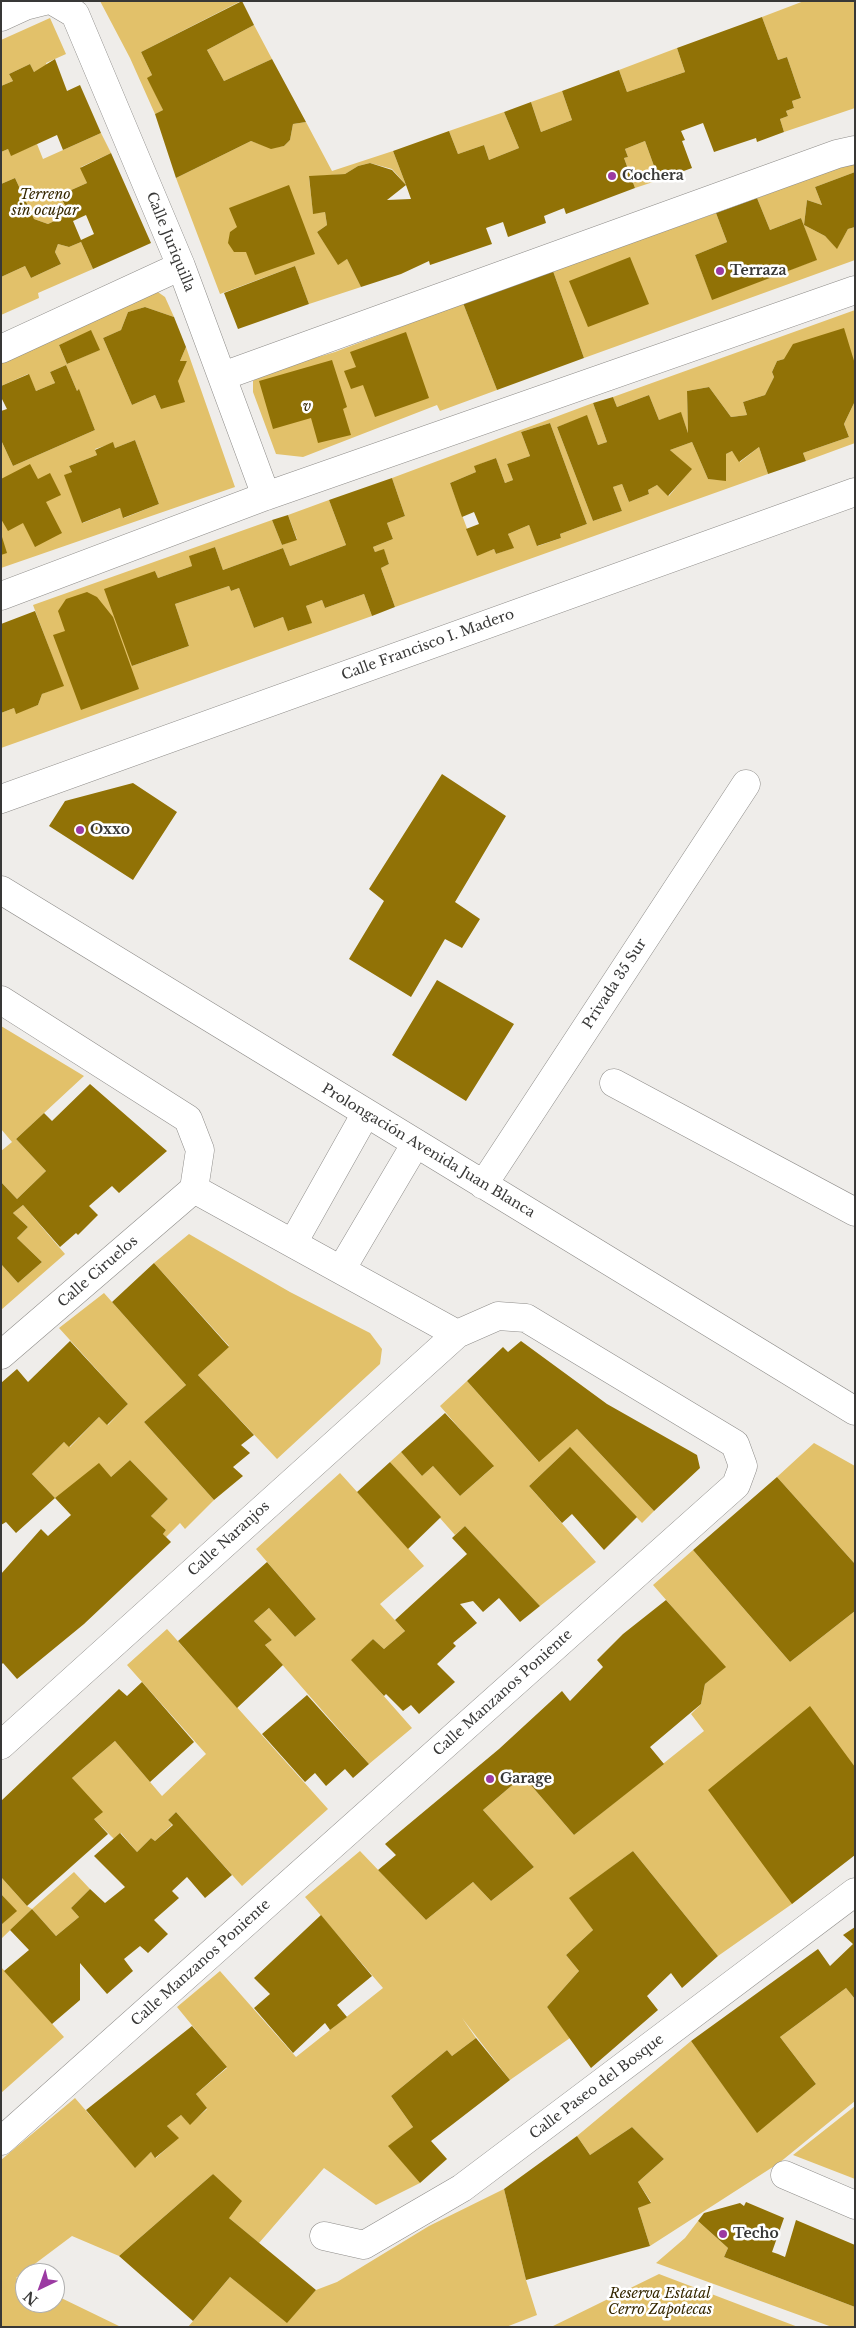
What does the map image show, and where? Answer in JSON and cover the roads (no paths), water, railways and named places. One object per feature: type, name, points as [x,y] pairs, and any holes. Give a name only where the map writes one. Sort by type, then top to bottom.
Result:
[{"type":"street","points":[[1,18],[26,6],[46,1]]},
{"type":"street","name":"Calle Juriquilla","points":[[53,1],[75,14],[180,266],[223,376],[266,496]]},
{"type":"street","points":[[223,376],[837,154],[855,150]]},
{"type":"street","points":[[1,349],[180,266]]},
{"type":"street","points":[[1,596],[266,496],[855,290]]},
{"type":"street","name":"Calle Francisco I. Madero","points":[[1,799],[855,492]]},
{"type":"street","name":"Privada 35 Sur","points":[[483,1185],[746,784]]},
{"type":"street","name":"Prolongación Avenida Juan Blanca","points":[[1,890],[855,1411]]},
{"type":"street","points":[[1,1000],[188,1118],[200,1150],[194,1189],[457,1334]]},
{"type":"street","points":[[614,1083],[855,1212]]},
{"type":"street","points":[[292,1243],[366,1113]]},
{"type":"street","points":[[341,1270],[416,1143]]},
{"type":"street","name":"Calle Ciruelos","points":[[1,1355],[194,1189]]},
{"type":"street","name":"Calle Manzanos Poniente","points":[[1,2140],[736,1486],[743,1466],[735,1444],[526,1318],[498,1316],[457,1334]]},
{"type":"street","name":"Calle Naranjos","points":[[1,1745],[457,1334]]},
{"type":"street","name":"Calle Paseo del Bosque","points":[[324,2236],[364,2244],[462,2188],[855,1892]]},
{"type":"street","points":[[785,2175],[855,2205]]},
{"type":"place","name":"Cochera","points":[[612,176]]},
{"type":"place","name":"Terraza","points":[[720,271]]},
{"type":"place","name":"Oxxo","points":[[80,830]]},
{"type":"place","name":"Garage","points":[[490,1779]]},
{"type":"place","name":"Techo","points":[[723,2234]]},
{"type":"park label","name":"Terreno sin ocupar","points":[[45,204]]},
{"type":"park label","name":"v","points":[[307,407]]},
{"type":"park label","name":"Reserva Estatal Cerro Zapotecas","points":[[660,2302]]}]
